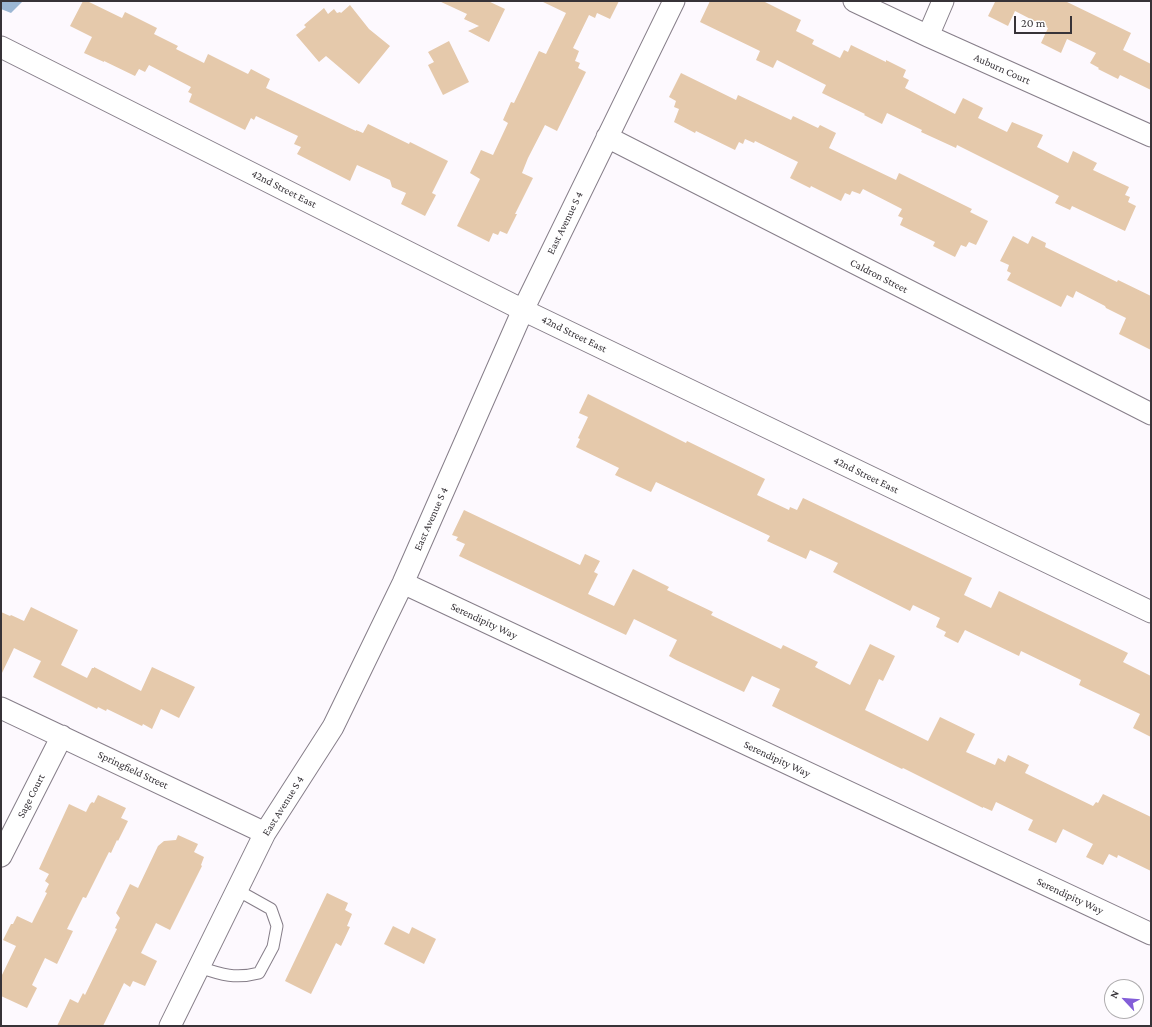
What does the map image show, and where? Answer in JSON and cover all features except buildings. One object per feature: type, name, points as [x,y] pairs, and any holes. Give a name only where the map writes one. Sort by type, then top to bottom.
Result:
[{"type":"street","name":"East Avenue S 4","points":[[170,1026],[265,833],[333,727],[403,583],[523,310],[674,1]]},
{"type":"street","name":"Auburn Court","points":[[854,1],[928,36],[1151,136]]},
{"type":"street","points":[[928,36],[943,1]]},
{"type":"street","name":"42nd Street East","points":[[1,47],[523,310],[1151,612]]},
{"type":"street","name":"Caldron Street","points":[[607,137],[1151,414]]},
{"type":"street","name":"Serendipity Way","points":[[403,583],[1151,934]]},
{"type":"street","name":"Springfield Street","points":[[1,708],[265,833]]},
{"type":"street","name":"Sage Court","points":[[1,856],[62,736]]},
{"type":"lane","points":[[199,967],[223,975],[245,977],[259,973],[273,947],[277,926],[271,909],[237,890]]},
{"type":"water","points":[[1,1],[23,1],[11,13],[1,9]]}]
